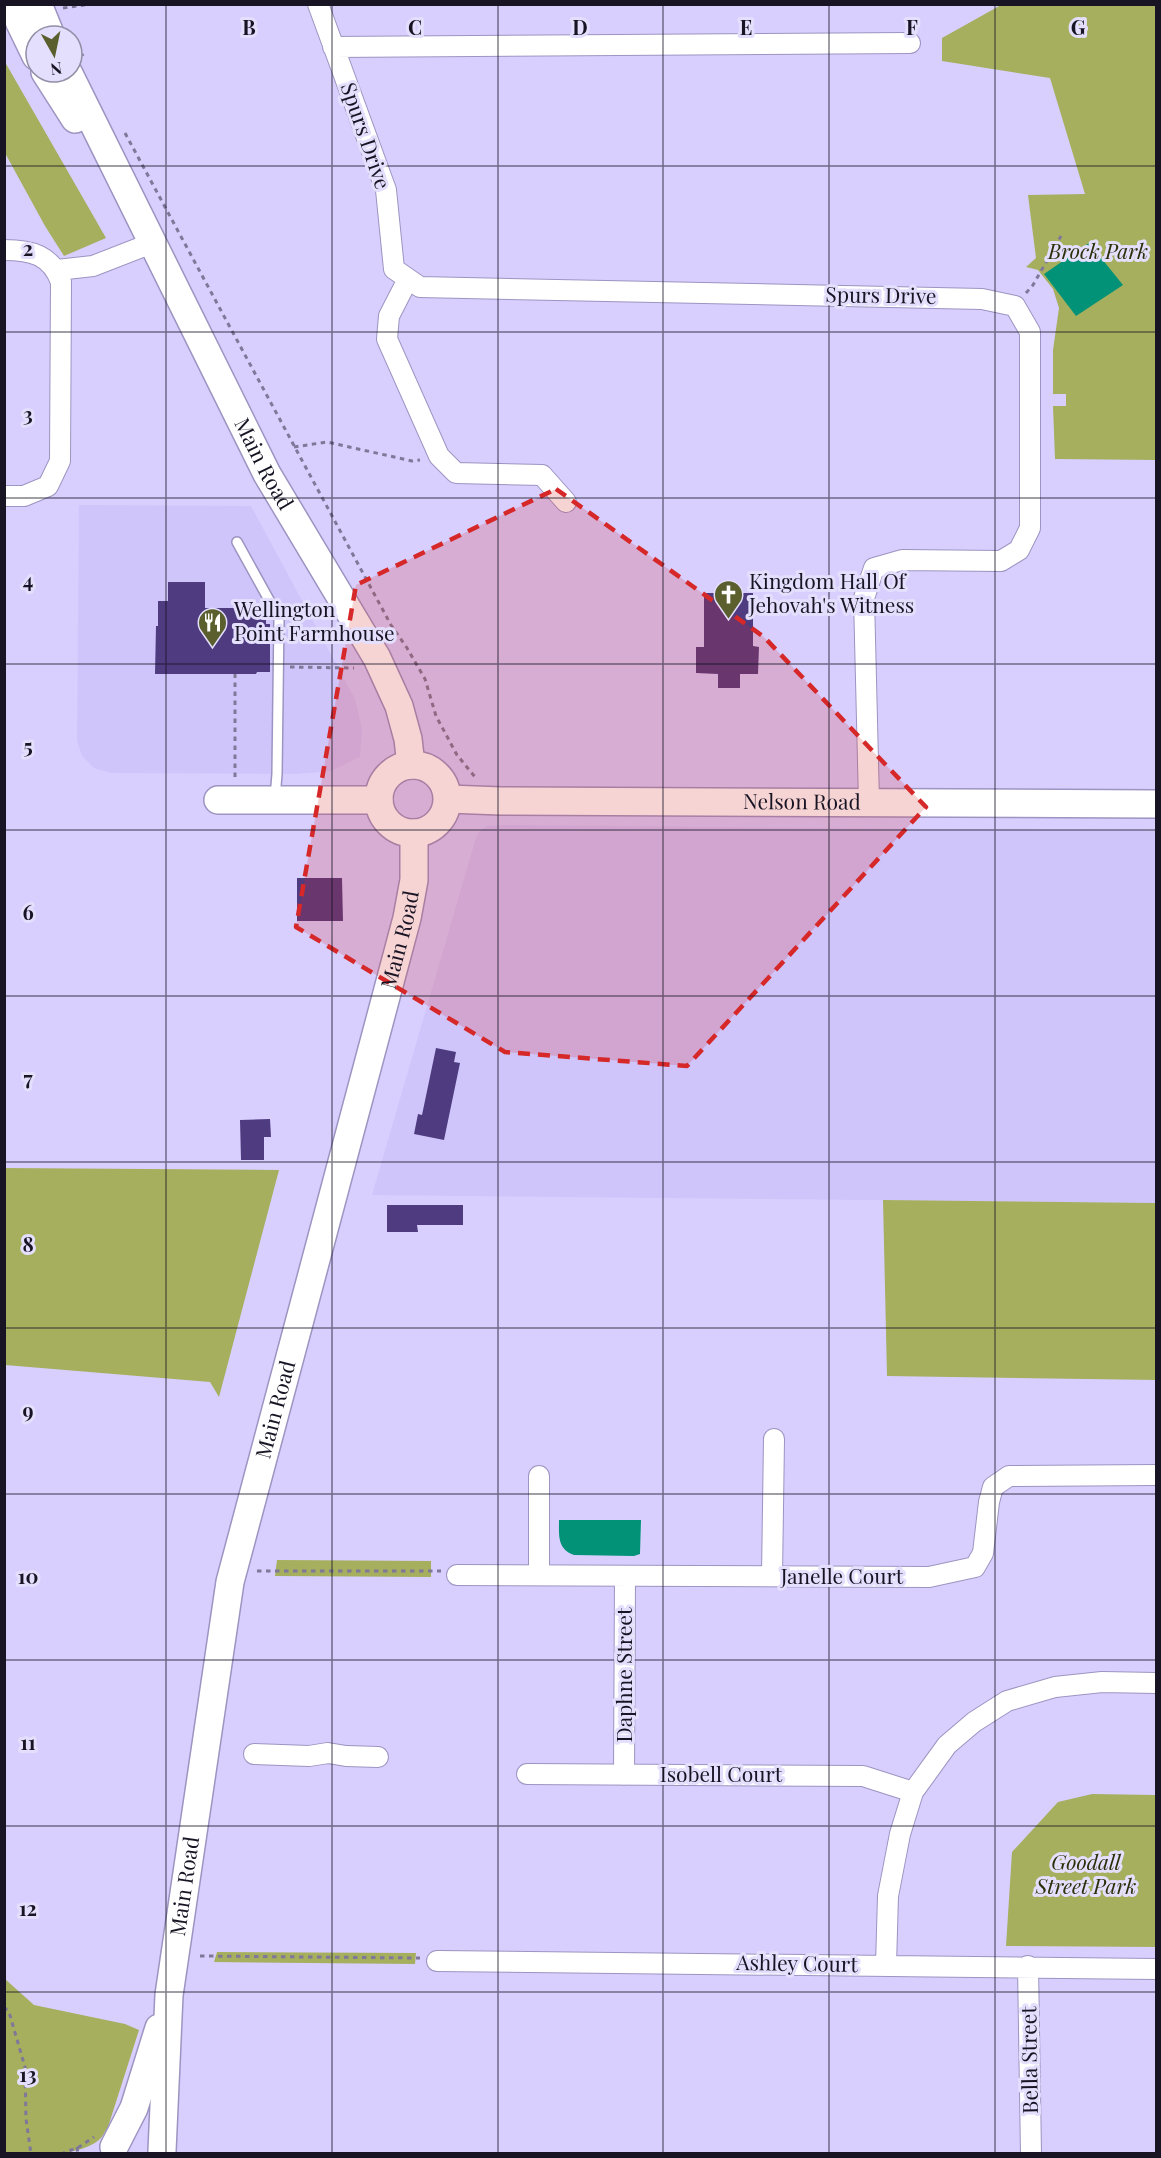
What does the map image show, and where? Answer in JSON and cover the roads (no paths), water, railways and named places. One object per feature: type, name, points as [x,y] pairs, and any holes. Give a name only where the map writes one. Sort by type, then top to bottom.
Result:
[{"type":"main road","points":[[14,4],[24,31]]},
{"type":"main road","points":[[48,7],[56,24]]},
{"type":"main road","name":"Main Road","points":[[53,84],[147,234]]},
{"type":"main road","name":"Main Road","points":[[84,84],[147,234],[267,474],[377,658],[399,706],[408,739],[411,765]]},
{"type":"main road","points":[[411,765],[432,770],[441,778],[448,799],[441,819],[425,831],[414,833],[394,827],[386,820],[379,800],[384,780],[400,767],[411,765]]},
{"type":"main road","name":"Nelson Road","points":[[448,799],[1156,804]]},
{"type":"main road","points":[[218,800],[379,800]]},
{"type":"main road","name":"Main Road","points":[[163,2152],[169,1995],[230,1582],[407,918],[414,880],[414,833]]},
{"type":"main road","name":"Main Road","points":[[106,2149],[134,2108],[169,1995]]},
{"type":"main road","points":[[106,2149],[126,2141],[139,2139],[152,2143],[163,2152]]},
{"type":"street","name":"Spurs Drive","points":[[318,4],[386,190],[394,269],[420,287],[982,299],[1016,306],[1030,332],[1030,528],[1019,550],[1001,561],[902,560],[874,568],[864,598],[869,802]]},
{"type":"street","points":[[333,47],[910,43]]},
{"type":"street","points":[[57,270],[93,267],[147,234]]},
{"type":"street","points":[[4,250],[34,253],[45,259],[57,270],[62,282],[60,461],[48,486],[24,496],[4,496]]},
{"type":"street","points":[[408,279],[389,316],[387,339],[439,456],[456,473],[542,475],[566,502]]},
{"type":"street","points":[[772,1576],[774,1439]]},
{"type":"street","name":"Janelle Court","points":[[457,1575],[928,1577],[975,1567],[983,1553],[993,1487],[1009,1476],[1156,1475]]},
{"type":"street","points":[[538,1476],[539,1575]]},
{"type":"street","name":"Daphne Street","points":[[624,1775],[625,1576]]},
{"type":"street","points":[[886,1965],[888,1896],[900,1834],[913,1792],[947,1745],[974,1722],[1007,1701],[1055,1687],[1102,1682],[1156,1683]]},
{"type":"street","points":[[254,1754],[309,1756],[328,1753],[378,1757]]},
{"type":"street","name":"Isobell Court","points":[[527,1774],[863,1776],[913,1792]]},
{"type":"street","name":"Ashley Court","points":[[437,1961],[1156,1969]]},
{"type":"street","name":"Bella Street","points":[[1028,1966],[1031,2154]]},
{"type":"lane","points":[[237,542],[279,618],[275,800]]},
{"type":"place","name":"Kingdom Hall Of Jehovah's Witness","points":[[728,620]]},
{"type":"place","name":"Wellington Point Farmhouse","points":[[213,648]]},
{"type":"park label","name":"Brock Park","points":[[1098,252]]},
{"type":"park label","name":"Goodall Street Park","points":[[1086,1875]]}]
